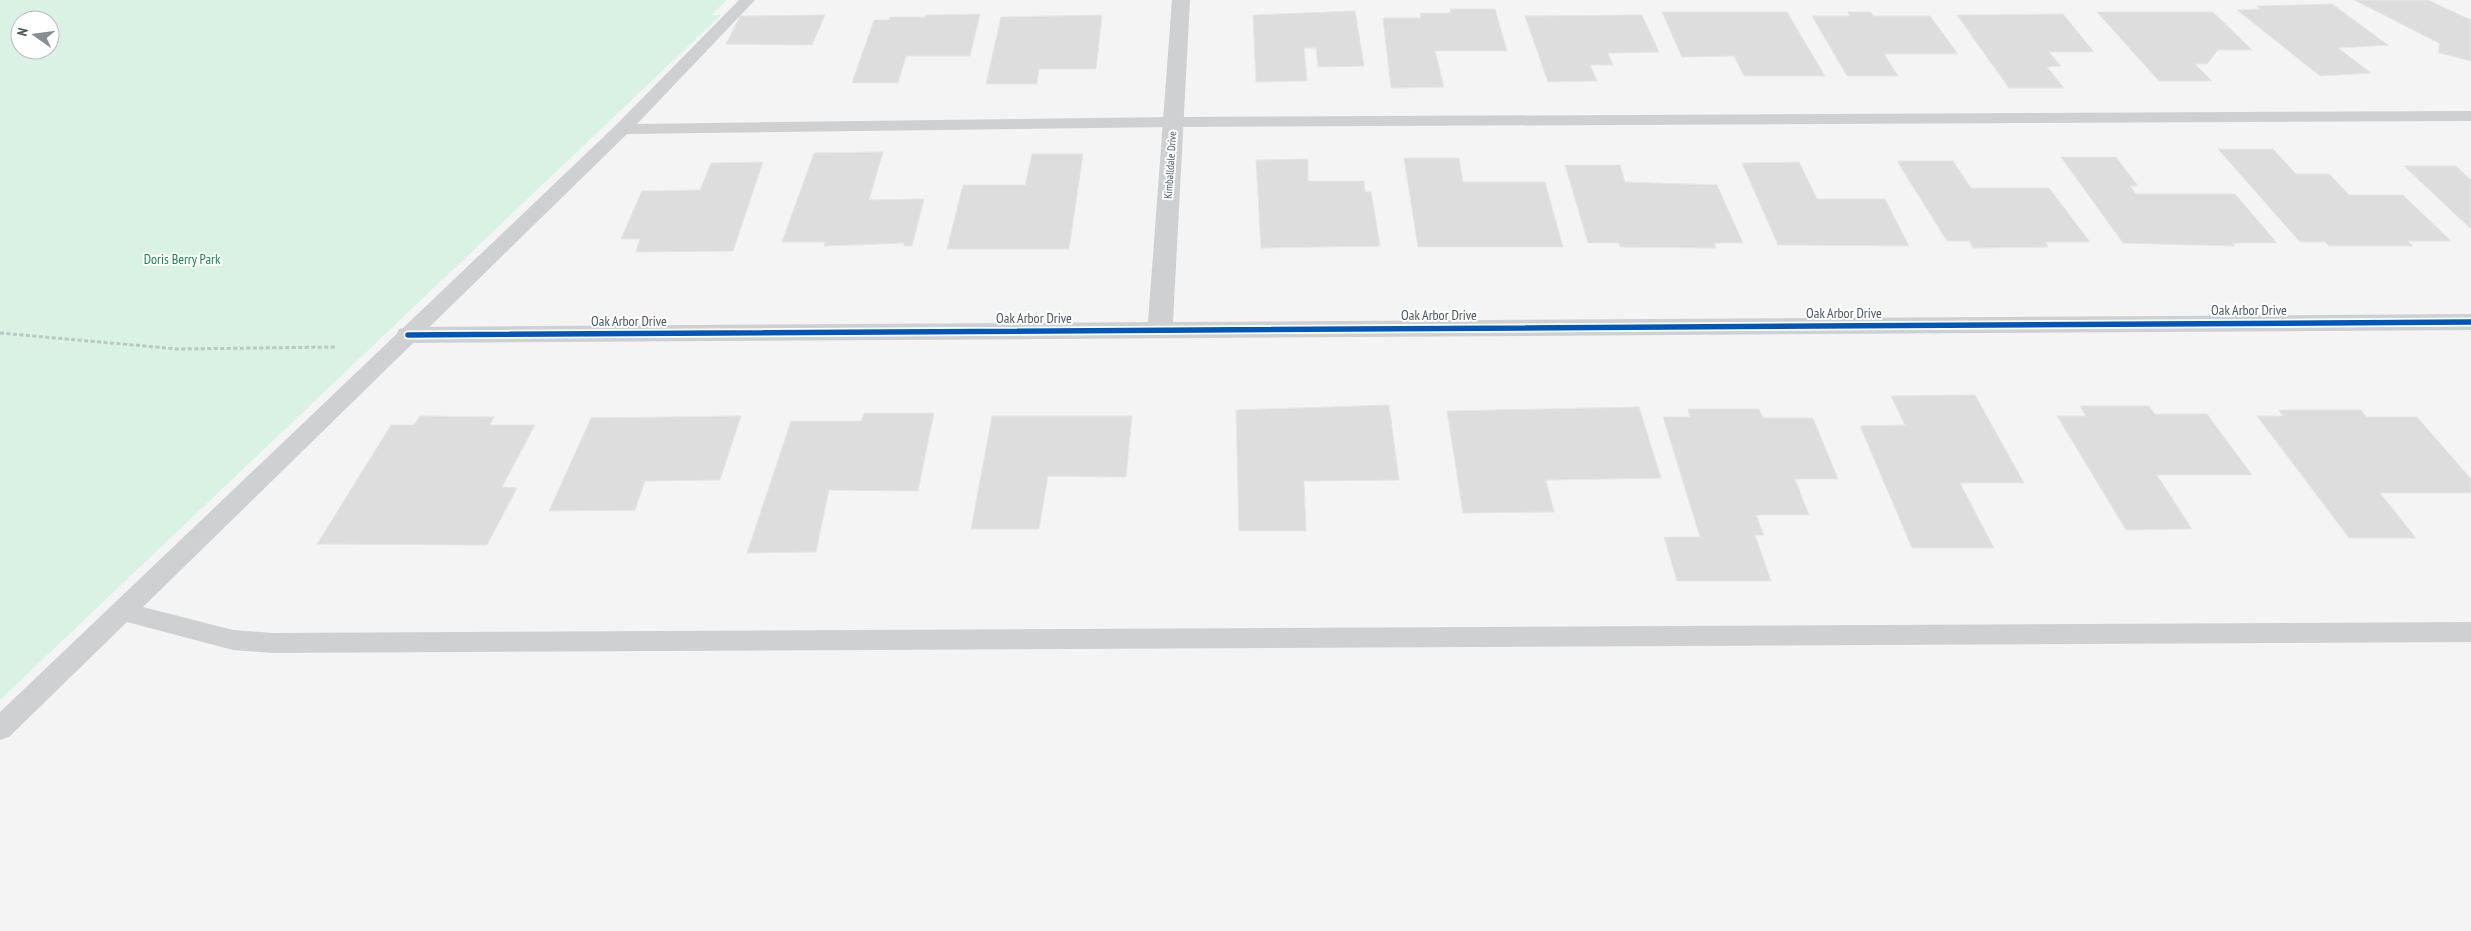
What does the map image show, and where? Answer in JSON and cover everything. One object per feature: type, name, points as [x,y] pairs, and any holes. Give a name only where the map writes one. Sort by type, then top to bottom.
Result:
[{"type":"street","name":"Kimballdale Drive","points":[[1160,329],[1181,0]]},
{"type":"street","name":"Oak Arbor Drive","points":[[408,335],[2471,322]]},
{"type":"lane","points":[[0,729],[622,129],[747,0]]},
{"type":"lane","points":[[622,129],[1173,122],[2471,116]]},
{"type":"lane","points":[[122,611],[233,640],[273,643],[2471,632]]},
{"type":"path","points":[[0,333],[178,350],[375,346],[408,335]]},
{"type":"green space","name":"Doris Berry Park","points":[[0,0],[727,0],[711,15],[721,15],[0,700]]},
{"type":"building","points":[[2354,0],[2428,0],[2471,20],[2471,61],[2439,53],[2439,43]]},
{"type":"building","points":[[2332,4],[2388,45],[2338,48],[2371,73],[2320,76],[2237,10],[2260,9],[2257,6]]},
{"type":"building","points":[[1450,9],[1495,9],[1507,51],[1435,51],[1444,87],[1391,88],[1383,18],[1421,18],[1420,13],[1451,13]]},
{"type":"building","points":[[1355,11],[1364,66],[1318,67],[1316,48],[1304,48],[1307,81],[1256,82],[1253,15]]},
{"type":"building","points":[[1662,12],[1787,12],[1825,76],[1744,76],[1734,56],[1682,57]]},
{"type":"building","points":[[1848,12],[1871,12],[1873,16],[1930,16],[1958,54],[1884,54],[1898,76],[1847,76],[1812,16],[1850,16]]},
{"type":"building","points":[[2097,12],[2213,12],[2252,50],[2218,50],[2207,64],[2195,64],[2212,81],[2159,81]]},
{"type":"building","points":[[980,14],[970,56],[906,56],[898,83],[852,83],[874,20],[889,20],[890,17]]},
{"type":"building","points":[[2063,14],[2094,52],[2049,52],[2061,66],[2047,67],[2064,88],[2009,88],[1957,15]]},
{"type":"building","points":[[825,15],[812,45],[726,44],[740,16]]},
{"type":"building","points":[[1102,15],[1096,69],[1039,69],[1037,84],[986,84],[1001,17]]},
{"type":"building","points":[[1642,15],[1659,52],[1608,53],[1613,65],[1590,65],[1597,81],[1548,82],[1525,16]]},
{"type":"building","points":[[2218,149],[2273,149],[2296,174],[2329,174],[2349,195],[2403,195],[2451,241],[2408,241],[2413,246],[2329,246],[2325,242],[2300,242]]},
{"type":"building","points":[[883,152],[869,200],[924,199],[912,246],[904,246],[904,243],[824,246],[825,242],[782,242],[814,153]]},
{"type":"building","points":[[1032,154],[1083,154],[1069,249],[947,249],[963,185],[1025,185]]},
{"type":"building","points":[[2061,157],[2116,157],[2138,186],[2130,186],[2136,194],[2235,194],[2277,243],[2232,243],[2235,246],[2123,243]]},
{"type":"building","points":[[1404,158],[1459,158],[1463,182],[1545,182],[1563,247],[1418,247]]},
{"type":"building","points":[[1308,159],[1308,181],[1364,181],[1365,192],[1371,192],[1380,246],[1261,248],[1256,160]]},
{"type":"building","points":[[1897,161],[1953,161],[1971,188],[2049,188],[2090,242],[2046,242],[2048,247],[1973,248],[1969,241],[1947,241]]},
{"type":"building","points":[[763,162],[733,251],[636,252],[640,239],[621,239],[642,191],[700,190],[711,163]]},
{"type":"building","points":[[1799,162],[1817,199],[1885,199],[1909,246],[1778,245],[1742,163]]},
{"type":"building","points":[[1565,165],[1620,165],[1625,182],[1717,185],[1743,243],[1714,243],[1716,248],[1620,247],[1619,243],[1588,243]]},
{"type":"building","points":[[2404,166],[2456,166],[2471,180],[2471,229]]},
{"type":"building","points":[[1975,395],[2024,483],[1960,483],[1994,548],[1912,548],[1860,426],[1905,425],[1891,396]]},
{"type":"building","points":[[1389,405],[1399,480],[1304,481],[1306,531],[1239,531],[1236,410]]},
{"type":"building","points":[[2080,406],[2149,406],[2155,414],[2207,414],[2252,475],[2157,475],[2192,529],[2126,530],[2057,416],[2086,416]]},
{"type":"building","points":[[1639,407],[1661,478],[1546,480],[1554,512],[1463,513],[1447,411]]},
{"type":"building","points":[[1688,409],[1759,409],[1763,418],[1813,418],[1838,479],[1795,479],[1809,515],[1756,515],[1764,535],[1755,535],[1771,581],[1677,581],[1664,537],[1700,537],[1663,417],[1690,417]]},
{"type":"building","points":[[2279,410],[2361,410],[2366,417],[2417,417],[2471,479],[2471,493],[2380,493],[2416,538],[2349,538],[2257,416],[2283,416]]},
{"type":"building","points":[[864,413],[934,413],[918,491],[829,490],[816,552],[747,553],[791,421],[861,421]]},
{"type":"building","points":[[420,416],[494,417],[490,425],[535,425],[502,487],[517,488],[487,545],[317,544],[391,425],[414,425]]},
{"type":"building","points":[[741,416],[720,480],[645,481],[635,510],[549,511],[591,418]]},
{"type":"building","points":[[992,416],[1132,416],[1126,477],[1048,476],[1039,529],[971,529]]},
{"type":"cycle path","points":[[408,335],[2471,322]]}]
